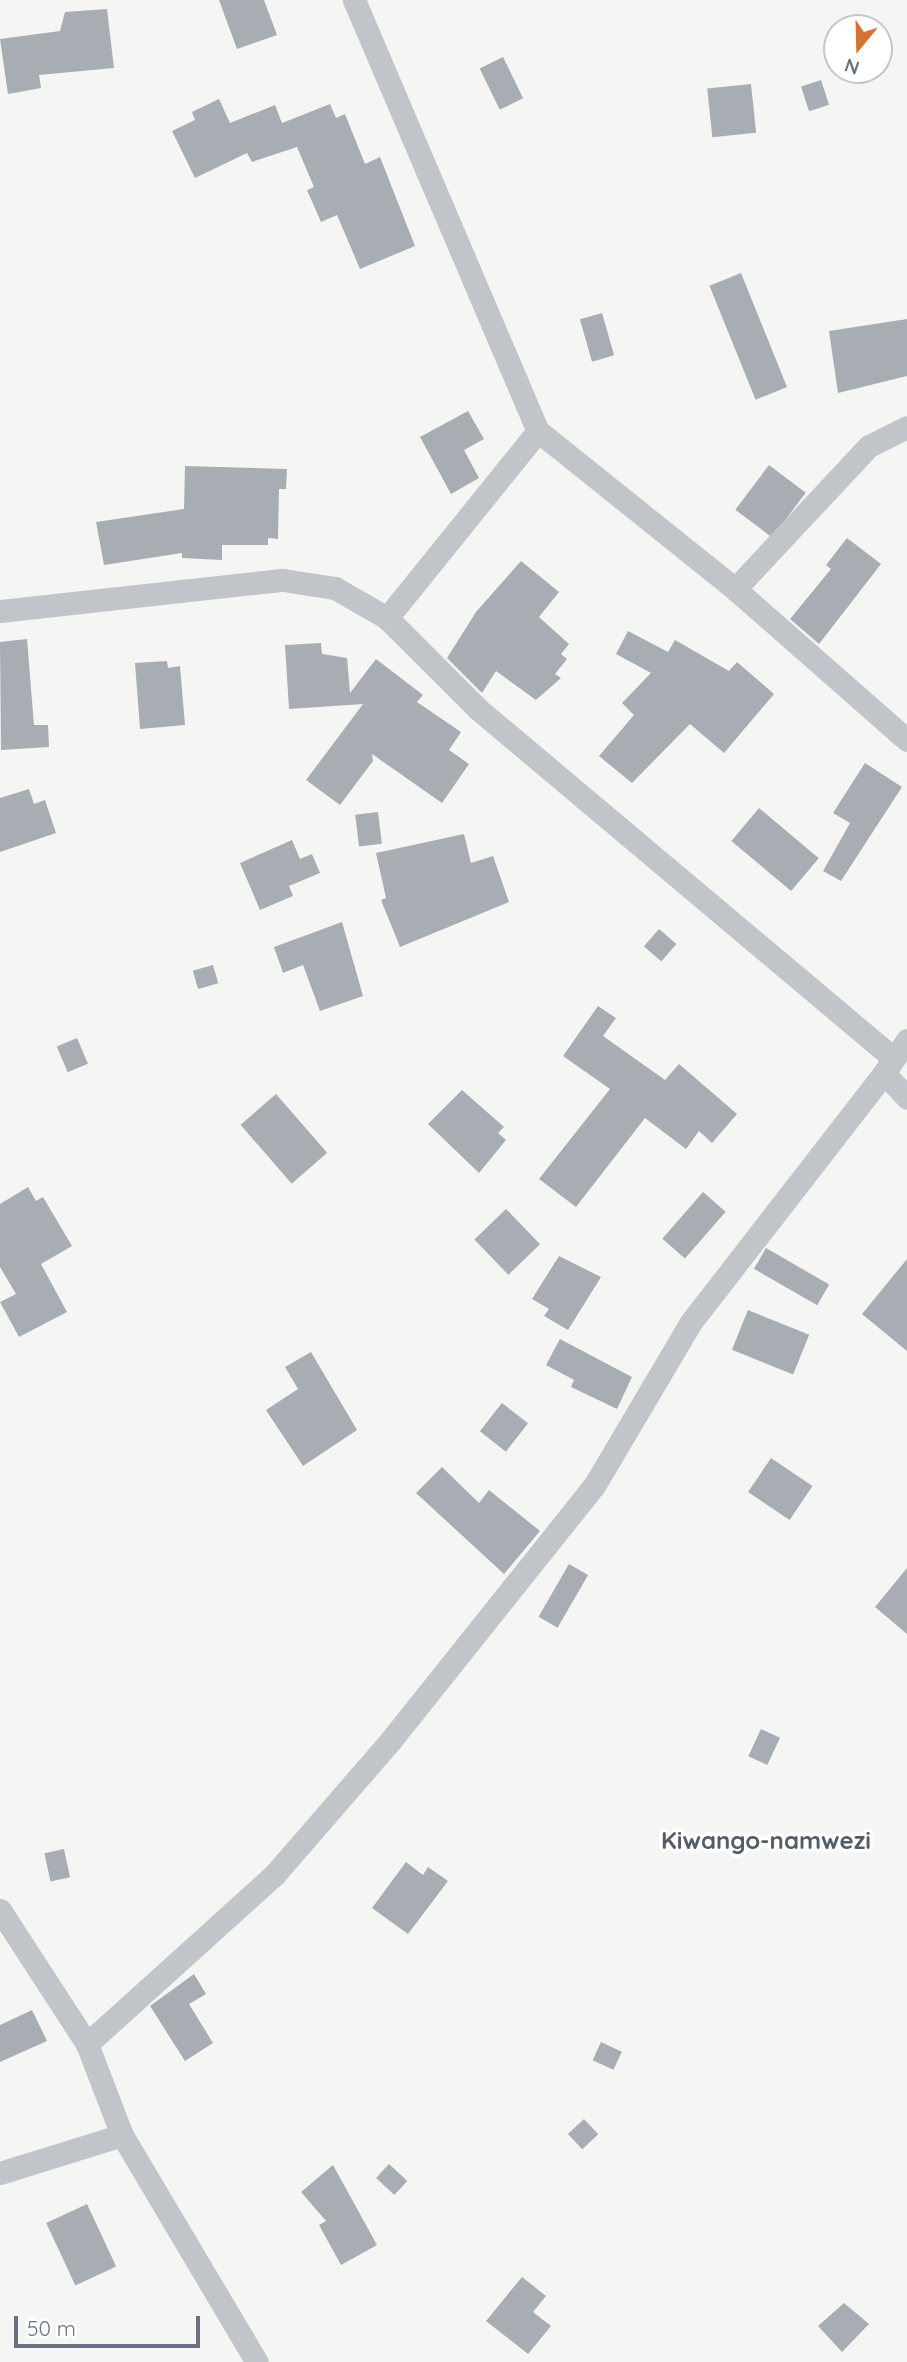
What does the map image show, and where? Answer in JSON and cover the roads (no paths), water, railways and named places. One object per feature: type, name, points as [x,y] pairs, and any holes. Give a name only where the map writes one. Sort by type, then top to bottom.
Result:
[{"type":"street","points":[[354,0],[538,431],[735,589],[907,740]]},
{"type":"street","points":[[735,589],[869,446],[907,427]]},
{"type":"street","points":[[387,618],[538,431]]},
{"type":"street","points":[[0,611],[283,580],[335,589],[387,618],[478,709],[888,1065],[907,1098]]},
{"type":"street","points":[[88,2044],[275,1874],[391,1740],[594,1486],[691,1322],[907,1040]]},
{"type":"street","points":[[0,1910],[88,2044],[121,2135],[257,2362]]},
{"type":"street","points":[[0,2173],[121,2135]]},
{"type":"district","name":"Kiwango-namwezi","points":[[766,1841]]}]
